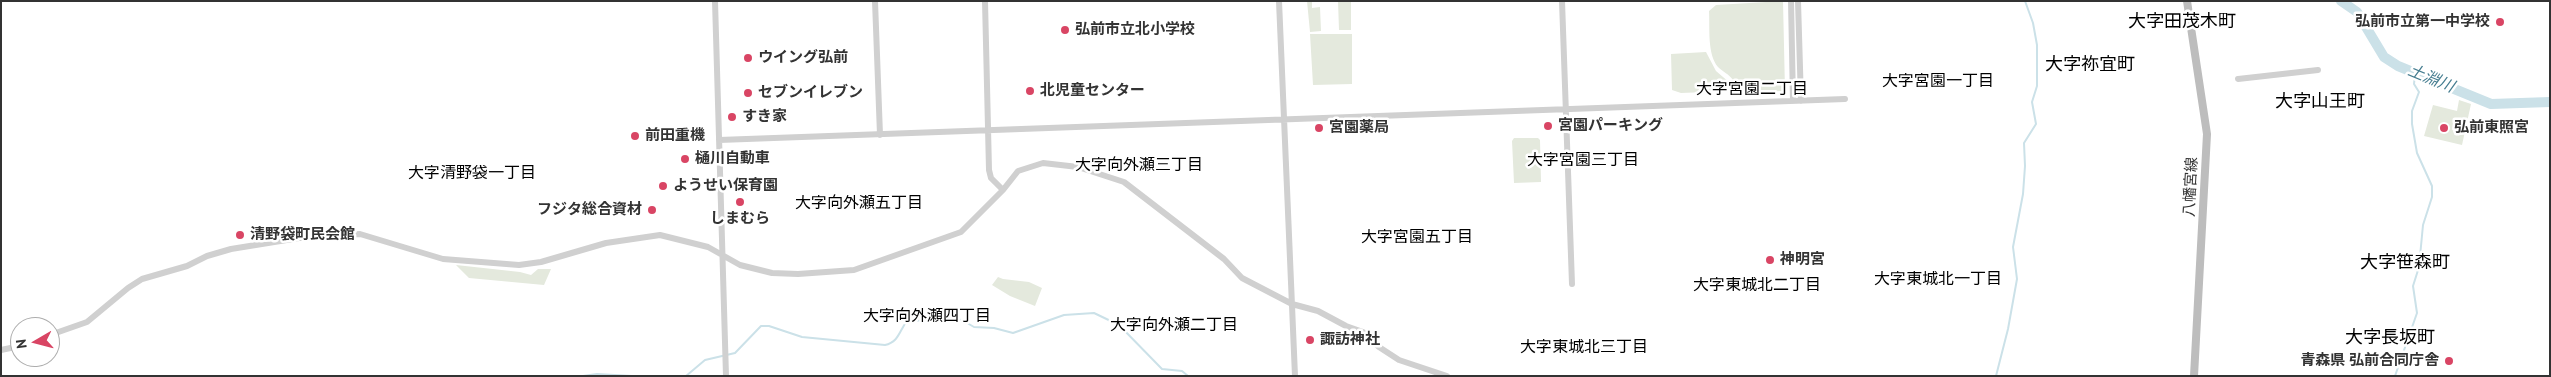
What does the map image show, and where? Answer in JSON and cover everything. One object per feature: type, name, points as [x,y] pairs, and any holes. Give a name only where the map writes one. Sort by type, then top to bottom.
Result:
[{"type":"main road","name":"八幡宮線","points":[[2187,1],[2207,134],[2194,376]]},
{"type":"street","points":[[715,1],[726,376]]},
{"type":"street","points":[[876,1],[880,135]]},
{"type":"street","points":[[985,1],[989,170],[991,178],[1002,190]]},
{"type":"street","points":[[1279,1],[1295,376]]},
{"type":"street","points":[[1562,1],[1572,284]]},
{"type":"street","points":[[1791,1],[1793,101]]},
{"type":"street","points":[[1798,1],[1801,101]]},
{"type":"street","points":[[2238,79],[2318,70]]},
{"type":"street","points":[[720,140],[1845,99]]},
{"type":"street","points":[[60,332],[87,322],[128,288],[142,279],[187,266],[208,256],[231,249],[289,239],[360,234],[443,259],[519,265],[541,262],[606,242],[660,235],[708,247],[740,265],[772,273],[798,274],[854,270],[961,232],[1002,190],[1018,170],[1043,164],[1078,167],[1124,182],[1224,259],[1242,278],[1292,304],[1318,311],[1346,326],[1363,332],[1379,347],[1399,360],[1447,376]]},
{"type":"shaded area","points":[[1307,1],[1312,1],[1312,8],[1320,7],[1321,31],[1310,32]]},
{"type":"shaded area","points":[[1338,1],[1351,1],[1351,30],[1339,30]]},
{"type":"shaded area","points":[[1783,1],[1785,91],[1735,93],[1733,80],[1714,62],[1710,40],[1709,11],[1716,5]]},
{"type":"shaded area","points":[[1310,34],[1352,34],[1352,84],[1313,85]]},
{"type":"shaded area","points":[[1706,52],[1716,71],[1730,83],[1731,91],[1681,93],[1672,90],[1671,54]]},
{"type":"shaded area","points":[[2459,100],[2471,104],[2462,145],[2424,136],[2433,105],[2457,111]]},
{"type":"shaded area","points":[[1514,138],[1538,138],[1540,140],[1541,182],[1514,183],[1512,141]]},
{"type":"shaded area","points":[[456,265],[520,272],[531,275],[538,269],[551,269],[544,285],[469,278]]},
{"type":"shaded area","points":[[998,277],[1029,282],[1042,288],[1035,306],[1010,296],[992,285]]},
{"type":"waterway","points":[[1996,376],[2008,329],[2017,279],[2013,247],[2023,194],[2024,143],[2036,124],[2032,102],[2037,86],[2037,45],[2033,23],[2025,1]]},
{"type":"waterway","name":"土淵川","points":[[2341,1],[2357,12],[2384,57],[2398,66],[2491,104],[2550,102]]},
{"type":"waterway","points":[[2395,376],[2417,313],[2413,286],[2419,267],[2423,225],[2432,197],[2432,186],[2417,153],[2412,124],[2412,111],[2419,92],[2414,84],[2415,74]]},
{"type":"waterway","points":[[686,376],[705,360],[735,353],[761,326],[769,326],[802,337],[885,345],[890,344],[896,339],[907,321],[962,320],[974,327],[994,328],[1013,333],[1064,315],[1094,313],[1119,325],[1162,369],[1182,371],[1188,376]]},
{"type":"waterway","points":[[583,376],[597,374],[632,376]]},
{"type":"place","name":"弘前市立第一中学校","points":[[2500,22]]},
{"type":"place","name":"弘前市立北小学校","points":[[1065,30]]},
{"type":"place","name":"ウイング弘前","points":[[748,58]]},
{"type":"place","name":"北児童センター","points":[[1030,91]]},
{"type":"place","name":"セブンイレブン","points":[[748,93]]},
{"type":"place","name":"すき家","points":[[732,117]]},
{"type":"place","name":"宮園パーキング","points":[[1548,126]]},
{"type":"place","name":"宮園薬局","points":[[1319,128]]},
{"type":"place","name":"弘前東照宮","points":[[2444,128]]},
{"type":"place","name":"前田重機","points":[[635,136]]},
{"type":"place","name":"樋川自動車","points":[[685,159]]},
{"type":"place","name":"ようせい保育園","points":[[663,186]]},
{"type":"place","name":"しまむら","points":[[740,202]]},
{"type":"place","name":"フジタ総合資材","points":[[652,210]]},
{"type":"place","name":"清野袋町民会館","points":[[240,235]]},
{"type":"place","name":"神明宮","points":[[1770,260]]},
{"type":"place","name":"諏訪神社","points":[[1310,340]]},
{"type":"place","name":"青森県 弘前合同庁舎","points":[[2449,361]]},
{"type":"district","name":"大字田茂木町","points":[[2182,22]]},
{"type":"district","name":"大字祢宜町","points":[[2090,65]]},
{"type":"district","name":"大字宮園一丁目","points":[[1938,81]]},
{"type":"district","name":"大字宮園二丁目","points":[[1752,89]]},
{"type":"district","name":"大字山王町","points":[[2320,102]]},
{"type":"district","name":"大字宮園三丁目","points":[[1583,160]]},
{"type":"district","name":"大字向外瀬三丁目","points":[[1139,165]]},
{"type":"district","name":"大字清野袋一丁目","points":[[472,173]]},
{"type":"district","name":"大字向外瀬五丁目","points":[[859,203]]},
{"type":"district","name":"大字宮園五丁目","points":[[1417,237]]},
{"type":"district","name":"大字笹森町","points":[[2405,263]]},
{"type":"district","name":"大字東城北一丁目","points":[[1938,279]]},
{"type":"district","name":"大字東城北二丁目","points":[[1757,285]]},
{"type":"district","name":"大字向外瀬四丁目","points":[[927,316]]},
{"type":"district","name":"大字向外瀬二丁目","points":[[1174,325]]},
{"type":"district","name":"大字長坂町","points":[[2390,338]]},
{"type":"district","name":"大字東城北三丁目","points":[[1584,347]]}]
